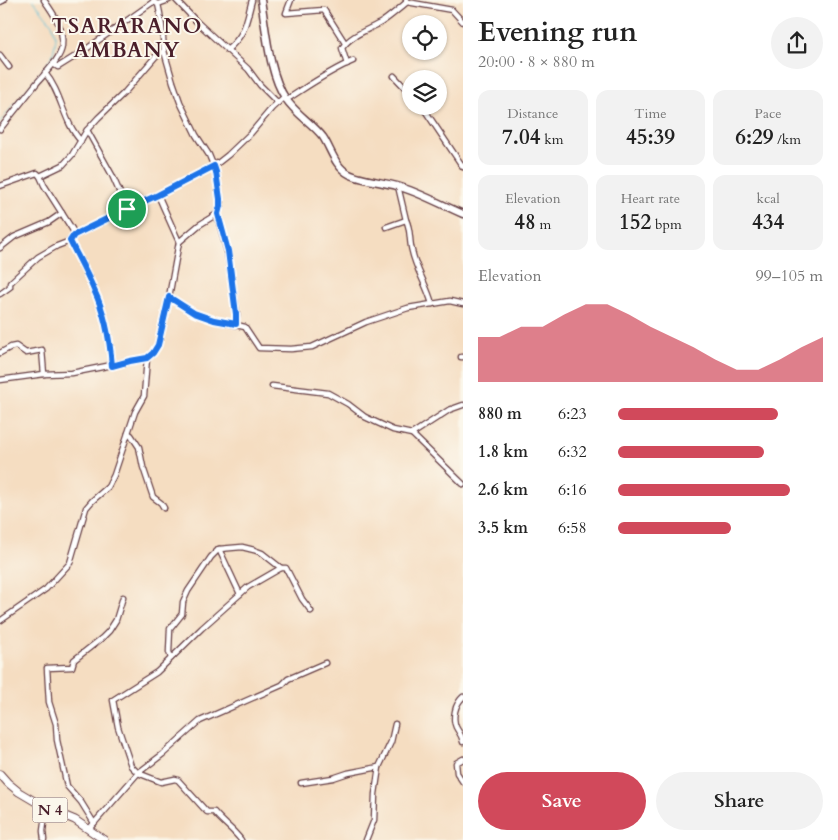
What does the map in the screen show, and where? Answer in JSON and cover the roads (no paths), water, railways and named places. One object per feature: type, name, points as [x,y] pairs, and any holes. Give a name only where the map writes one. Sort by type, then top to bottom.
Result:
[{"type":"main road","name":"N 4","points":[[0,774],[19,792],[46,808],[92,826],[104,840]]},
{"type":"street","points":[[0,2],[4,0]]},
{"type":"street","points":[[0,129],[53,64],[62,47],[62,34],[56,19],[44,0]]},
{"type":"street","points":[[53,64],[58,67],[155,2],[169,0]]},
{"type":"street","points":[[176,0],[248,68],[260,85],[278,103]]},
{"type":"street","points":[[227,50],[240,37],[252,0]]},
{"type":"street","points":[[261,0],[272,61],[277,81],[285,99],[324,138],[338,166],[346,173],[398,186],[463,214]]},
{"type":"street","points":[[291,0],[286,13],[324,10],[345,43]]},
{"type":"street","points":[[347,64],[342,48],[345,43],[390,16],[406,1],[452,10],[463,22]]},
{"type":"street","points":[[155,2],[163,31],[164,51],[180,102],[196,135],[209,155],[216,172],[220,199],[218,214],[228,251],[236,324]]},
{"type":"street","points":[[0,186],[38,174],[40,176],[64,165],[87,130],[125,92],[156,56],[164,51]]},
{"type":"street","points":[[0,55],[9,67]]},
{"type":"street","points":[[0,294],[10,288],[10,283],[38,257],[70,241],[74,235],[214,166],[228,156],[278,103],[353,61]]},
{"type":"street","points":[[45,73],[57,94],[68,121],[81,141]]},
{"type":"street","points":[[394,76],[402,84]]},
{"type":"street","points":[[428,115],[463,167]]},
{"type":"street","points":[[87,130],[112,176],[127,209]]},
{"type":"street","points":[[40,176],[74,235]]},
{"type":"street","points":[[398,186],[408,224],[412,253],[432,304]]},
{"type":"street","points":[[0,380],[44,374],[72,373],[112,366],[147,358],[153,353],[158,345],[179,242],[158,195]]},
{"type":"street","points":[[0,248],[14,237],[49,222],[62,212]]},
{"type":"street","points":[[179,242],[199,224],[218,214]]},
{"type":"street","points":[[386,227],[406,220]]},
{"type":"street","points":[[70,241],[100,305],[110,348],[112,366]]},
{"type":"street","points":[[169,297],[194,313],[244,327],[259,348],[291,349],[312,347],[366,322],[408,308],[450,301],[463,304]]},
{"type":"street","points":[[0,353],[16,346],[26,353],[42,350],[44,374]]},
{"type":"street","points":[[0,621],[46,589],[70,563],[86,508],[92,500],[108,487],[136,412],[144,396],[147,358]]},
{"type":"street","points":[[272,386],[328,393],[348,404],[365,417],[393,430],[412,434],[463,484]]},
{"type":"street","points":[[412,434],[449,410],[463,405]]},
{"type":"street","points":[[128,433],[132,435],[139,447],[143,467],[153,497],[164,508]]},
{"type":"street","points":[[171,658],[168,652],[170,629],[182,614],[183,602],[188,591],[211,557],[219,549],[242,547],[254,550],[262,553],[281,568],[286,568],[302,600],[311,611]]},
{"type":"street","points":[[219,549],[240,594]]},
{"type":"street","points":[[241,840],[214,812],[207,812],[175,778],[161,782],[138,773],[132,766],[118,727],[113,700],[157,672],[248,587],[281,568]]},
{"type":"street","points":[[123,597],[116,620],[109,631],[74,660],[72,667],[47,668],[49,702],[56,724],[57,740],[67,786],[81,802],[92,826],[138,773],[200,721],[282,685],[288,679],[325,664]]},
{"type":"street","points":[[463,697],[456,707],[455,718],[456,727],[462,736],[463,742]]},
{"type":"street","points":[[366,840],[374,820],[374,794],[379,767],[391,742],[395,724]]},
{"type":"street","points":[[463,759],[456,763],[457,773],[463,782]]},
{"type":"street","points":[[301,783],[333,778],[379,767]]},
{"type":"street","points":[[44,840],[43,831],[46,808]]},
{"type":"waterway","points":[[0,122],[43,70],[53,54],[56,38],[52,24],[33,0]]},
{"type":"district","name":"TSARARANO AMBANY","points":[[127,38]]}]
